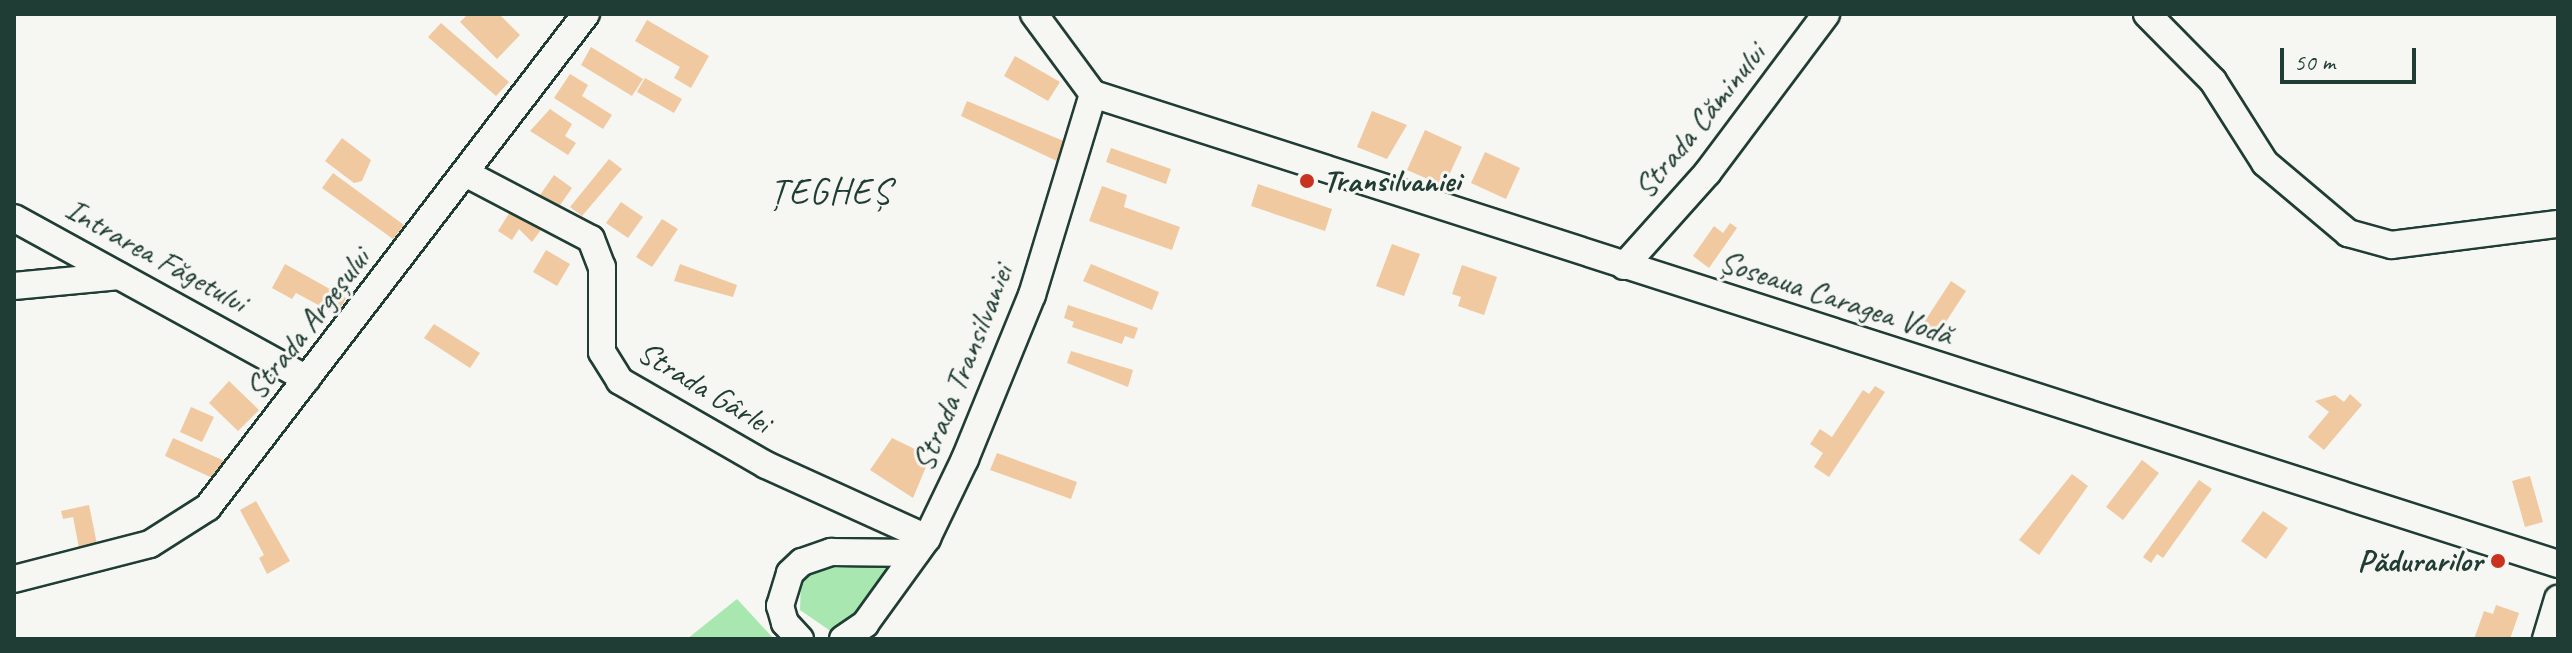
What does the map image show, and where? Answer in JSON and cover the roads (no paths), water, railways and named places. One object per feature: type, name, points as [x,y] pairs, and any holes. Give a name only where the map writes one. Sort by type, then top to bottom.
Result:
[{"type":"street","name":"Strada Argeșului","points":[[14,579],[150,544],[178,529],[208,507],[467,174],[586,14]]},
{"type":"street","points":[[1034,14],[1093,94]]},
{"type":"street","name":"Strada Căminului","points":[[1624,266],[1718,159],[1826,14]]},
{"type":"street","points":[[2147,14],[2213,81],[2265,163],[2348,233],[2391,245],[2558,224]]},
{"type":"street","name":"Șoseaua Caragea Vodă","points":[[1093,94],[2558,564]]},
{"type":"street","name":"Strada Transilvaniei","points":[[843,639],[866,632],[921,545],[1004,374],[1093,94]]},
{"type":"street","name":"Strada Gârlei","points":[[467,174],[591,239],[602,267],[602,352],[620,381],[766,465],[921,545]]},
{"type":"street","name":"Intrarea Făgetului","points":[[14,218],[307,379]]},
{"type":"street","points":[[14,286],[124,276]]},
{"type":"street","points":[[800,639],[785,623],[780,606],[786,581],[802,562],[831,552],[921,545]]},
{"type":"street","points":[[2546,639],[2558,599]]},
{"type":"place","name":"Transilvaniei","points":[[1307,181]]},
{"type":"place","name":"Pădurarilor","points":[[2498,561]]},
{"type":"district","name":"ȚEGHEȘ","points":[[831,192]]}]
